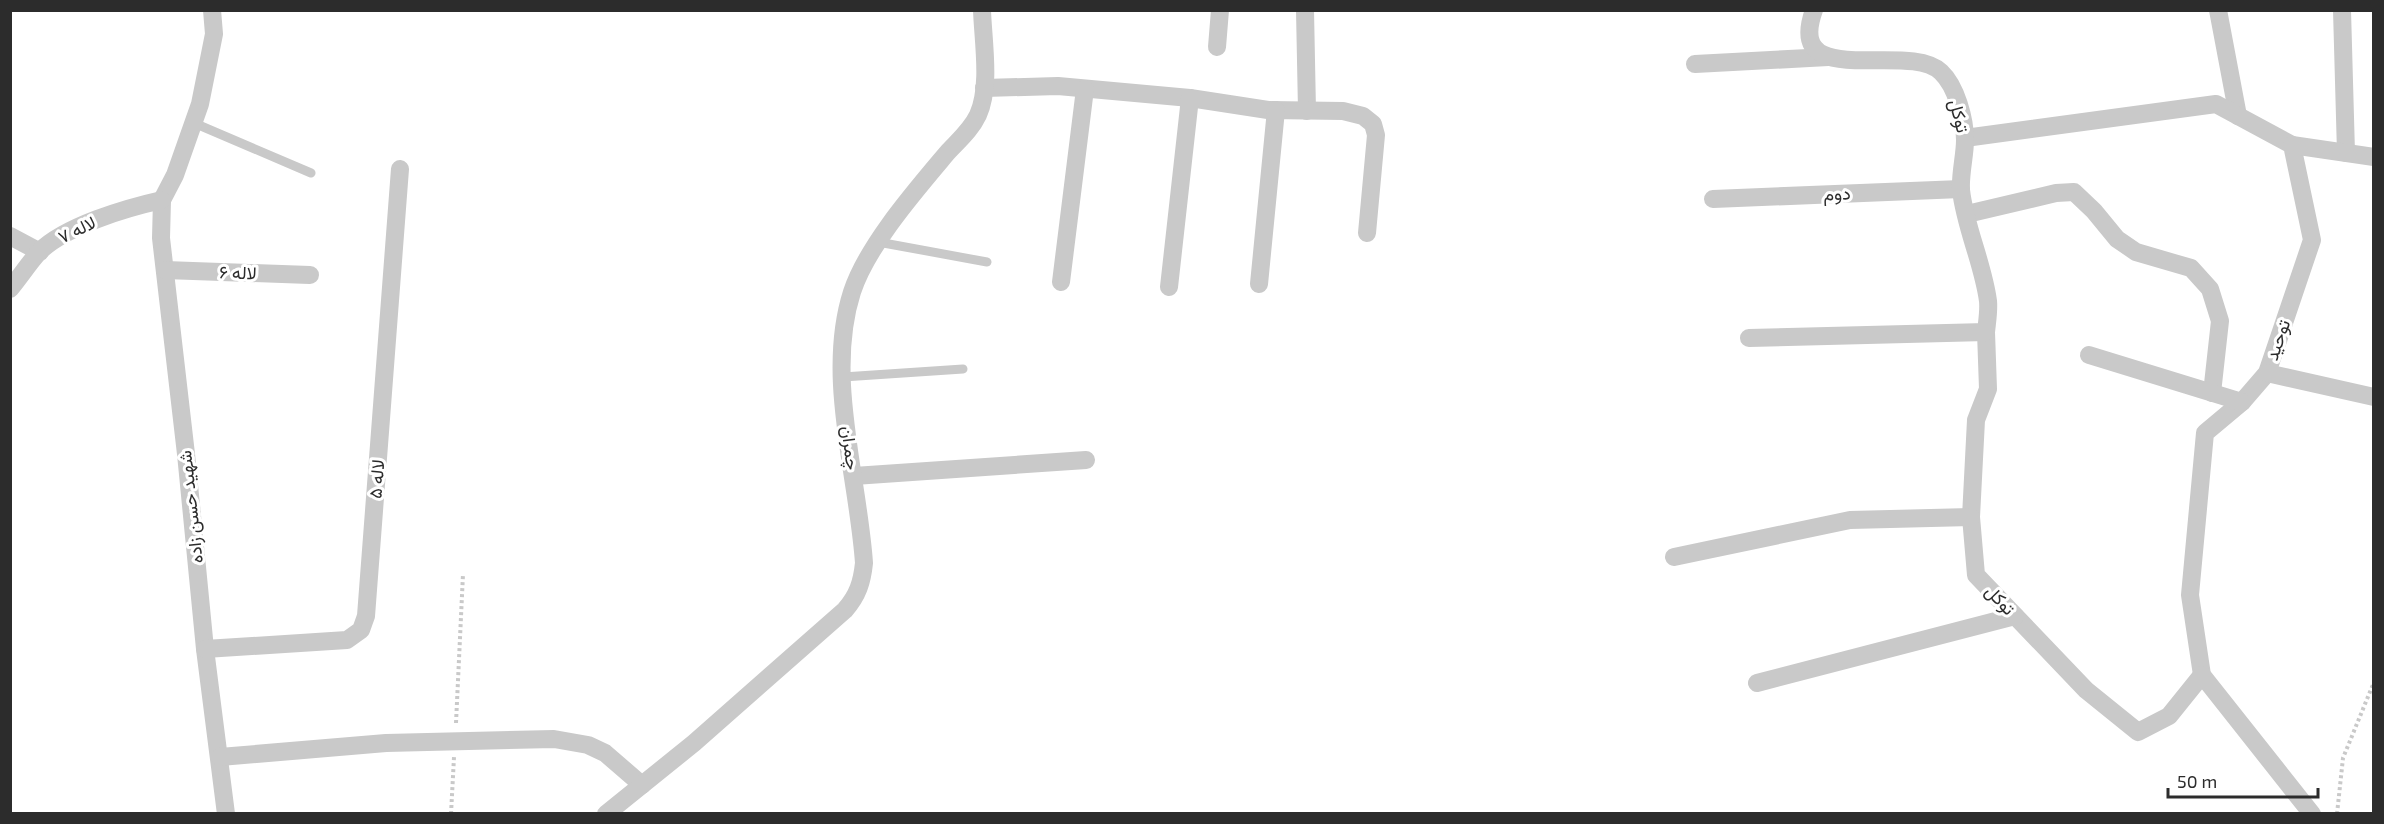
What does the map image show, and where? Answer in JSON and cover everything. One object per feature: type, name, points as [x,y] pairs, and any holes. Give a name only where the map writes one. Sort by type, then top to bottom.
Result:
[{"type":"street","points":[[162,200],[175,175],[200,104],[214,34],[212,10]]},
{"type":"street","name":"چمران","points":[[606,813],[703,735],[845,610],[856,597],[862,580],[864,562],[843,377],[842,340],[845,317],[864,262],[925,180],[971,128],[978,114],[984,88],[982,10]]},
{"type":"street","points":[[1218,47],[1220,10]]},
{"type":"street","points":[[1305,10],[1307,111]]},
{"type":"street","points":[[1814,10],[1808,38],[1814,50],[1828,57]]},
{"type":"street","points":[[2218,10],[2238,116]]},
{"type":"street","points":[[2342,10],[2346,153]]},
{"type":"street","name":"توکل","points":[[1695,64],[1828,57],[1920,62],[1940,70],[1962,116],[1965,138],[1961,189],[1988,302],[1986,332],[1988,389],[1976,420],[1971,517],[1976,575],[2086,690],[2138,732],[2169,716],[2202,675]]},
{"type":"street","points":[[984,88],[1058,86],[1190,98],[1276,110],[1343,111],[1363,116],[1373,124],[1376,135],[1367,233]]},
{"type":"street","points":[[1061,282],[1085,89]]},
{"type":"street","points":[[1169,287],[1190,98]]},
{"type":"street","points":[[1965,138],[2216,104],[2292,145],[2373,157]]},
{"type":"street","points":[[1259,284],[1276,110]]},
{"type":"street","name":"توحید","points":[[2202,675],[2190,595],[2205,433],[2242,402],[2267,373],[2312,240],[2292,145]]},
{"type":"street","name":"لاله ۵","points":[[205,649],[347,639],[361,630],[366,616],[400,169]]},
{"type":"street","name":"دوم","points":[[1713,199],[1961,189]]},
{"type":"street","points":[[1967,214],[2056,193],[2074,192],[2094,211],[2117,239],[2136,252],[2191,268],[2210,289],[2220,321],[2212,393]]},
{"type":"street","name":"لاله ۷","points":[[10,289],[40,252],[53,241],[119,210],[162,200]]},
{"type":"street","name":"شهید حسن زاده","points":[[162,200],[161,238],[186,454],[205,649],[226,813]]},
{"type":"street","points":[[10,237],[40,252]]},
{"type":"street","name":"لاله ۶","points":[[165,270],[310,275]]},
{"type":"street","points":[[1749,338],[1986,332]]},
{"type":"street","points":[[2089,355],[2242,402]]},
{"type":"street","points":[[2267,373],[2373,397]]},
{"type":"street","points":[[854,476],[1086,460]]},
{"type":"street","points":[[1674,557],[1850,520],[1971,517]]},
{"type":"street","points":[[1757,683],[2015,616]]},
{"type":"street","points":[[2202,675],[2312,813]]},
{"type":"street","points":[[220,757],[386,743],[554,739],[588,745],[605,753],[642,785]]},
{"type":"lane","points":[[194,123],[311,172]]},
{"type":"lane","points":[[878,242],[987,262]]},
{"type":"lane","points":[[843,377],[963,369]]},
{"type":"path","points":[[451,813],[464,574]]},
{"type":"path","points":[[2337,813],[2343,758],[2373,682]]}]
